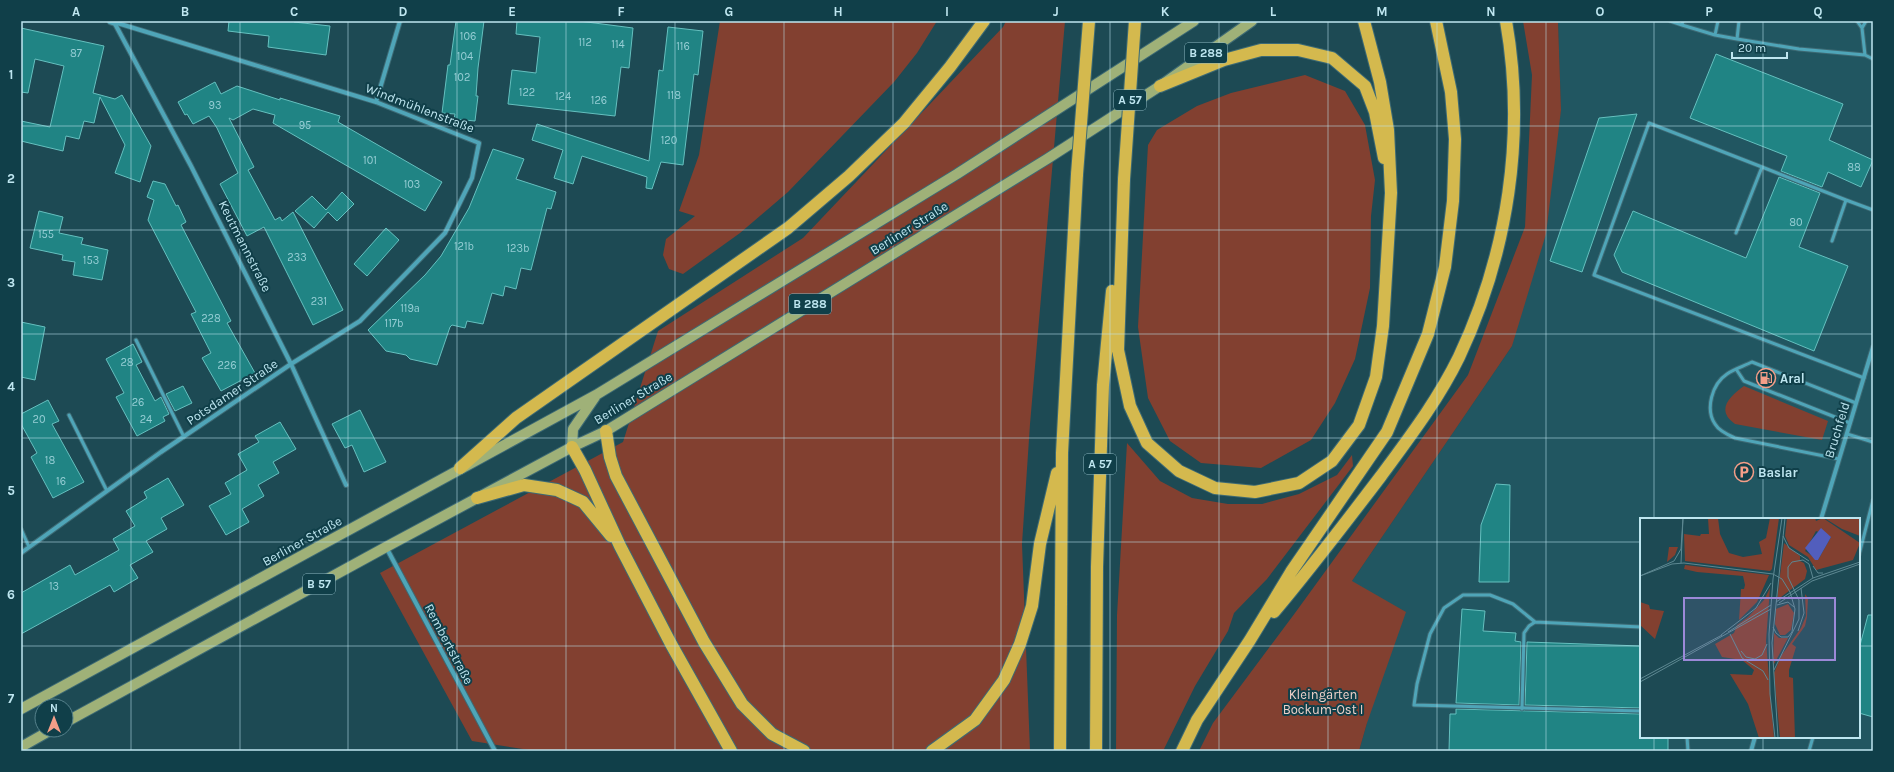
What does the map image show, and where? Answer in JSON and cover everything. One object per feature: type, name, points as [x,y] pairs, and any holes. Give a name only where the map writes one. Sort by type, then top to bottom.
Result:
[{"type":"highway","points":[[460,468],[516,418],[788,228],[849,176],[904,122],[950,67],[984,21]]},
{"type":"highway","points":[[1060,751],[1062,453],[1077,174],[1089,21]]},
{"type":"highway","name":"A 57","points":[[1096,751],[1097,567],[1103,385],[1124,179],[1136,21]]},
{"type":"highway","points":[[1124,179],[1118,350],[1130,406],[1147,443],[1179,471],[1215,488],[1255,492],[1299,483],[1332,461],[1359,425],[1376,378],[1383,319],[1391,193],[1388,130],[1380,82],[1364,21]]},
{"type":"highway","points":[[1182,751],[1197,720],[1250,640],[1291,572],[1387,432],[1428,334],[1445,267],[1453,201],[1455,139],[1451,92],[1436,21]]},
{"type":"highway","points":[[1250,640],[1320,557],[1422,422],[1459,358],[1478,310],[1498,247],[1511,182],[1515,118],[1512,55],[1506,21]]},
{"type":"highway","points":[[1160,86],[1224,60],[1261,50],[1298,50],[1332,58],[1365,86],[1374,112],[1391,193]]},
{"type":"highway","points":[[606,431],[610,457],[616,476],[704,642],[742,704],[772,734],[804,751]]},
{"type":"highway","points":[[572,447],[585,470],[620,546],[671,644],[731,751]]},
{"type":"highway","points":[[932,751],[975,720],[1004,680],[1020,644],[1032,606],[1040,544],[1062,453]]},
{"type":"highway","points":[[477,498],[524,485],[557,490],[583,502],[620,546]]},
{"type":"main road","name":"Berliner Straße","points":[[21,709],[596,395],[957,174],[1194,21]]},
{"type":"main road","name":"Berliner Straße","points":[[74,718],[386,547],[572,447],[606,431],[1047,159],[1160,86],[1252,21]]},
{"type":"main road","name":"Berliner Straße","points":[[572,447],[573,429],[596,395]]},
{"type":"main road","points":[[21,747],[37,738]]},
{"type":"street","name":"Windmühlenstraße","points":[[113,21],[376,102],[479,143],[472,178],[445,233],[360,320],[291,364]]},
{"type":"street","name":"Keutmannstraße","points":[[113,21],[191,166],[291,364],[346,485]]},
{"type":"street","points":[[376,102],[400,21]]},
{"type":"street","name":"Bruchfeld","points":[[1821,518],[1873,347]]},
{"type":"street","name":"Potsdamer Straße","points":[[21,553],[184,437],[291,364]]},
{"type":"street","name":"Rembertstraße","points":[[386,547],[496,751]]},
{"type":"street","points":[[1751,751],[1755,738]]},
{"type":"lane","points":[[1670,21],[1683,23],[1715,35],[1799,49],[1864,55],[1873,59]]},
{"type":"lane","points":[[1715,35],[1718,21]]},
{"type":"lane","points":[[1737,39],[1739,21]]},
{"type":"lane","points":[[1857,21],[1862,28],[1864,55]]},
{"type":"lane","points":[[1862,28],[1866,21]]},
{"type":"lane","points":[[1864,378],[1594,275],[1649,123],[1873,210]]},
{"type":"lane","points":[[1736,233],[1762,167]]},
{"type":"lane","points":[[1832,241],[1846,200]]},
{"type":"lane","name":"Potsdamer Straße","points":[[136,340],[184,437]]},
{"type":"lane","points":[[1839,459],[1735,438],[1715,425],[1710,415],[1711,399],[1719,382],[1726,374],[1752,362],[1856,403]]},
{"type":"lane","points":[[1736,369],[1744,382],[1850,423]]},
{"type":"lane","points":[[69,415],[107,491]]},
{"type":"lane","points":[[1847,434],[1873,442]]},
{"type":"lane","points":[[1860,551],[1873,500]]},
{"type":"lane","points":[[21,529],[29,547]]},
{"type":"lane","points":[[1535,622],[1513,604],[1490,595],[1463,595],[1444,608],[1430,634],[1417,684],[1414,705],[1640,710]]},
{"type":"lane","points":[[1522,708],[1524,633],[1529,626],[1535,622],[1640,627]]},
{"type":"lane","points":[[1687,738],[1688,751]]},
{"type":"lane","points":[[1809,751],[1812,738]]},
{"type":"shaded area","points":[[1558,21],[1873,21],[1873,751],[1359,751],[1367,723],[1352,581],[1512,346],[1561,110]]},
{"type":"green space","points":[[720,21],[937,21],[917,53],[894,82],[788,192],[740,233],[683,274],[669,269],[663,255],[666,239],[695,216],[679,211],[699,155]]},
{"type":"green space","points":[[1006,21],[1065,21],[1030,424],[1022,544],[1030,751],[536,751],[472,741],[380,573],[623,442],[658,331],[803,238],[1003,27]]},
{"type":"green space","name":"Kleingärten Bockum-Ost I","points":[[1523,21],[1558,21],[1561,110],[1546,234],[1512,346],[1352,581],[1406,612],[1367,723],[1359,751],[1199,751],[1213,723],[1468,375],[1525,227],[1532,75]]},
{"type":"green space","points":[[1305,75],[1345,91],[1365,125],[1375,180],[1371,216],[1370,288],[1355,359],[1335,403],[1311,440],[1261,468],[1201,463],[1170,441],[1148,398],[1138,327],[1148,145],[1157,130],[1197,106],[1231,93]]},
{"type":"green space","points":[[1744,386],[1828,421],[1822,440],[1735,424],[1729,419],[1725,408],[1734,394]]},
{"type":"green space","points":[[1127,443],[1160,481],[1192,498],[1228,504],[1262,504],[1299,494],[1337,475],[1352,455],[1353,466],[1267,579],[1234,613],[1228,631],[1195,686],[1163,751],[1116,751],[1117,615]]},
{"type":"building","points":[[229,21],[294,21],[330,26],[326,55],[268,47],[269,36],[228,31]]},
{"type":"building","points":[[456,21],[484,21],[478,68],[476,96],[478,96],[475,121],[454,119],[455,114],[442,113],[448,65],[450,65]]},
{"type":"building","points":[[517,21],[579,21],[633,28],[629,68],[621,67],[615,116],[508,104],[512,70],[536,73],[540,37],[516,34]]},
{"type":"building","points":[[668,27],[703,31],[698,75],[694,74],[683,165],[661,162],[652,189],[646,188],[647,177],[582,156],[573,184],[554,178],[563,150],[532,140],[537,124],[649,161],[659,70],[663,71]]},
{"type":"building","points":[[21,28],[104,46],[93,93],[115,99],[122,95],[151,146],[140,182],[115,173],[125,145],[100,97],[94,123],[84,121],[79,139],[66,136],[63,151],[21,141],[21,121],[50,127],[64,66],[35,59],[28,93],[21,92]]},
{"type":"building","points":[[1716,54],[1843,104],[1829,140],[1873,160],[1861,187],[1828,172],[1822,187],[1781,171],[1787,156],[1690,118]]},
{"type":"building","points":[[215,82],[221,94],[237,86],[280,100],[280,98],[340,116],[338,122],[442,182],[425,211],[273,123],[275,115],[253,109],[233,120],[229,118],[254,167],[248,170],[275,220],[280,217],[282,221],[293,212],[343,310],[313,325],[264,227],[247,236],[220,184],[238,173],[217,128],[209,116],[193,124],[187,114],[185,115],[178,102]]},
{"type":"building","points":[[1637,114],[1582,272],[1550,261],[1599,118]]},
{"type":"building","points":[[493,149],[524,159],[516,179],[556,192],[551,209],[547,208],[531,270],[521,268],[516,289],[505,286],[503,296],[492,293],[483,324],[467,321],[465,328],[452,325],[450,327],[437,365],[410,359],[406,355],[386,351],[368,330],[425,275],[441,256],[469,208]]},
{"type":"building","points":[[1779,177],[1820,193],[1799,247],[1848,266],[1814,351],[1622,272],[1614,255],[1633,211],[1746,258]]},
{"type":"building","points":[[153,181],[165,184],[176,206],[178,205],[186,222],[181,225],[231,321],[227,323],[255,373],[221,391],[202,358],[211,353],[191,314],[196,312],[148,220],[154,200],[147,197]]},
{"type":"building","points":[[342,192],[354,204],[337,221],[328,212],[314,228],[295,211],[312,196],[326,210]]},
{"type":"building","points":[[39,211],[63,217],[59,233],[83,238],[81,244],[108,250],[102,280],[73,275],[75,262],[62,260],[63,255],[30,248]]},
{"type":"building","points":[[386,228],[399,240],[367,276],[354,264]]},
{"type":"building","points":[[21,322],[45,327],[35,380],[21,377]]},
{"type":"building","points":[[133,344],[142,362],[136,365],[155,401],[161,397],[169,414],[163,417],[165,421],[137,436],[116,397],[124,393],[106,359]]},
{"type":"building","points":[[183,386],[192,403],[175,411],[166,394]]},
{"type":"building","points":[[48,400],[59,421],[52,424],[84,482],[53,498],[31,457],[37,453],[21,424],[21,414]]},
{"type":"building","points":[[360,410],[386,462],[364,472],[352,445],[345,448],[332,424]]},
{"type":"building","points":[[280,422],[296,449],[273,462],[279,473],[258,485],[264,496],[242,509],[249,522],[226,535],[209,506],[231,494],[225,483],[247,470],[238,454],[259,442],[255,436]]},
{"type":"building","points":[[168,478],[184,505],[161,518],[167,529],[146,541],[153,552],[130,565],[138,578],[114,592],[110,585],[21,634],[21,593],[70,565],[75,575],[119,550],[113,539],[135,526],[126,511],[147,498],[144,492]]},
{"type":"building","points":[[1496,484],[1510,485],[1509,582],[1479,582],[1481,525]]},
{"type":"building","points":[[1462,609],[1485,611],[1483,631],[1516,633],[1515,641],[1521,642],[1519,705],[1456,703]]},
{"type":"building","points":[[1868,615],[1873,615],[1873,717],[1860,713],[1860,645]]},
{"type":"building","points":[[1527,642],[1640,646],[1640,708],[1525,705]]},
{"type":"building","points":[[1456,709],[1640,714],[1640,738],[1668,738],[1668,751],[1449,751],[1450,714],[1456,714]]},
{"type":"place","name":"Aral","points":[[1766,378]]},
{"type":"place","name":"Baslar","points":[[1744,472]]}]
